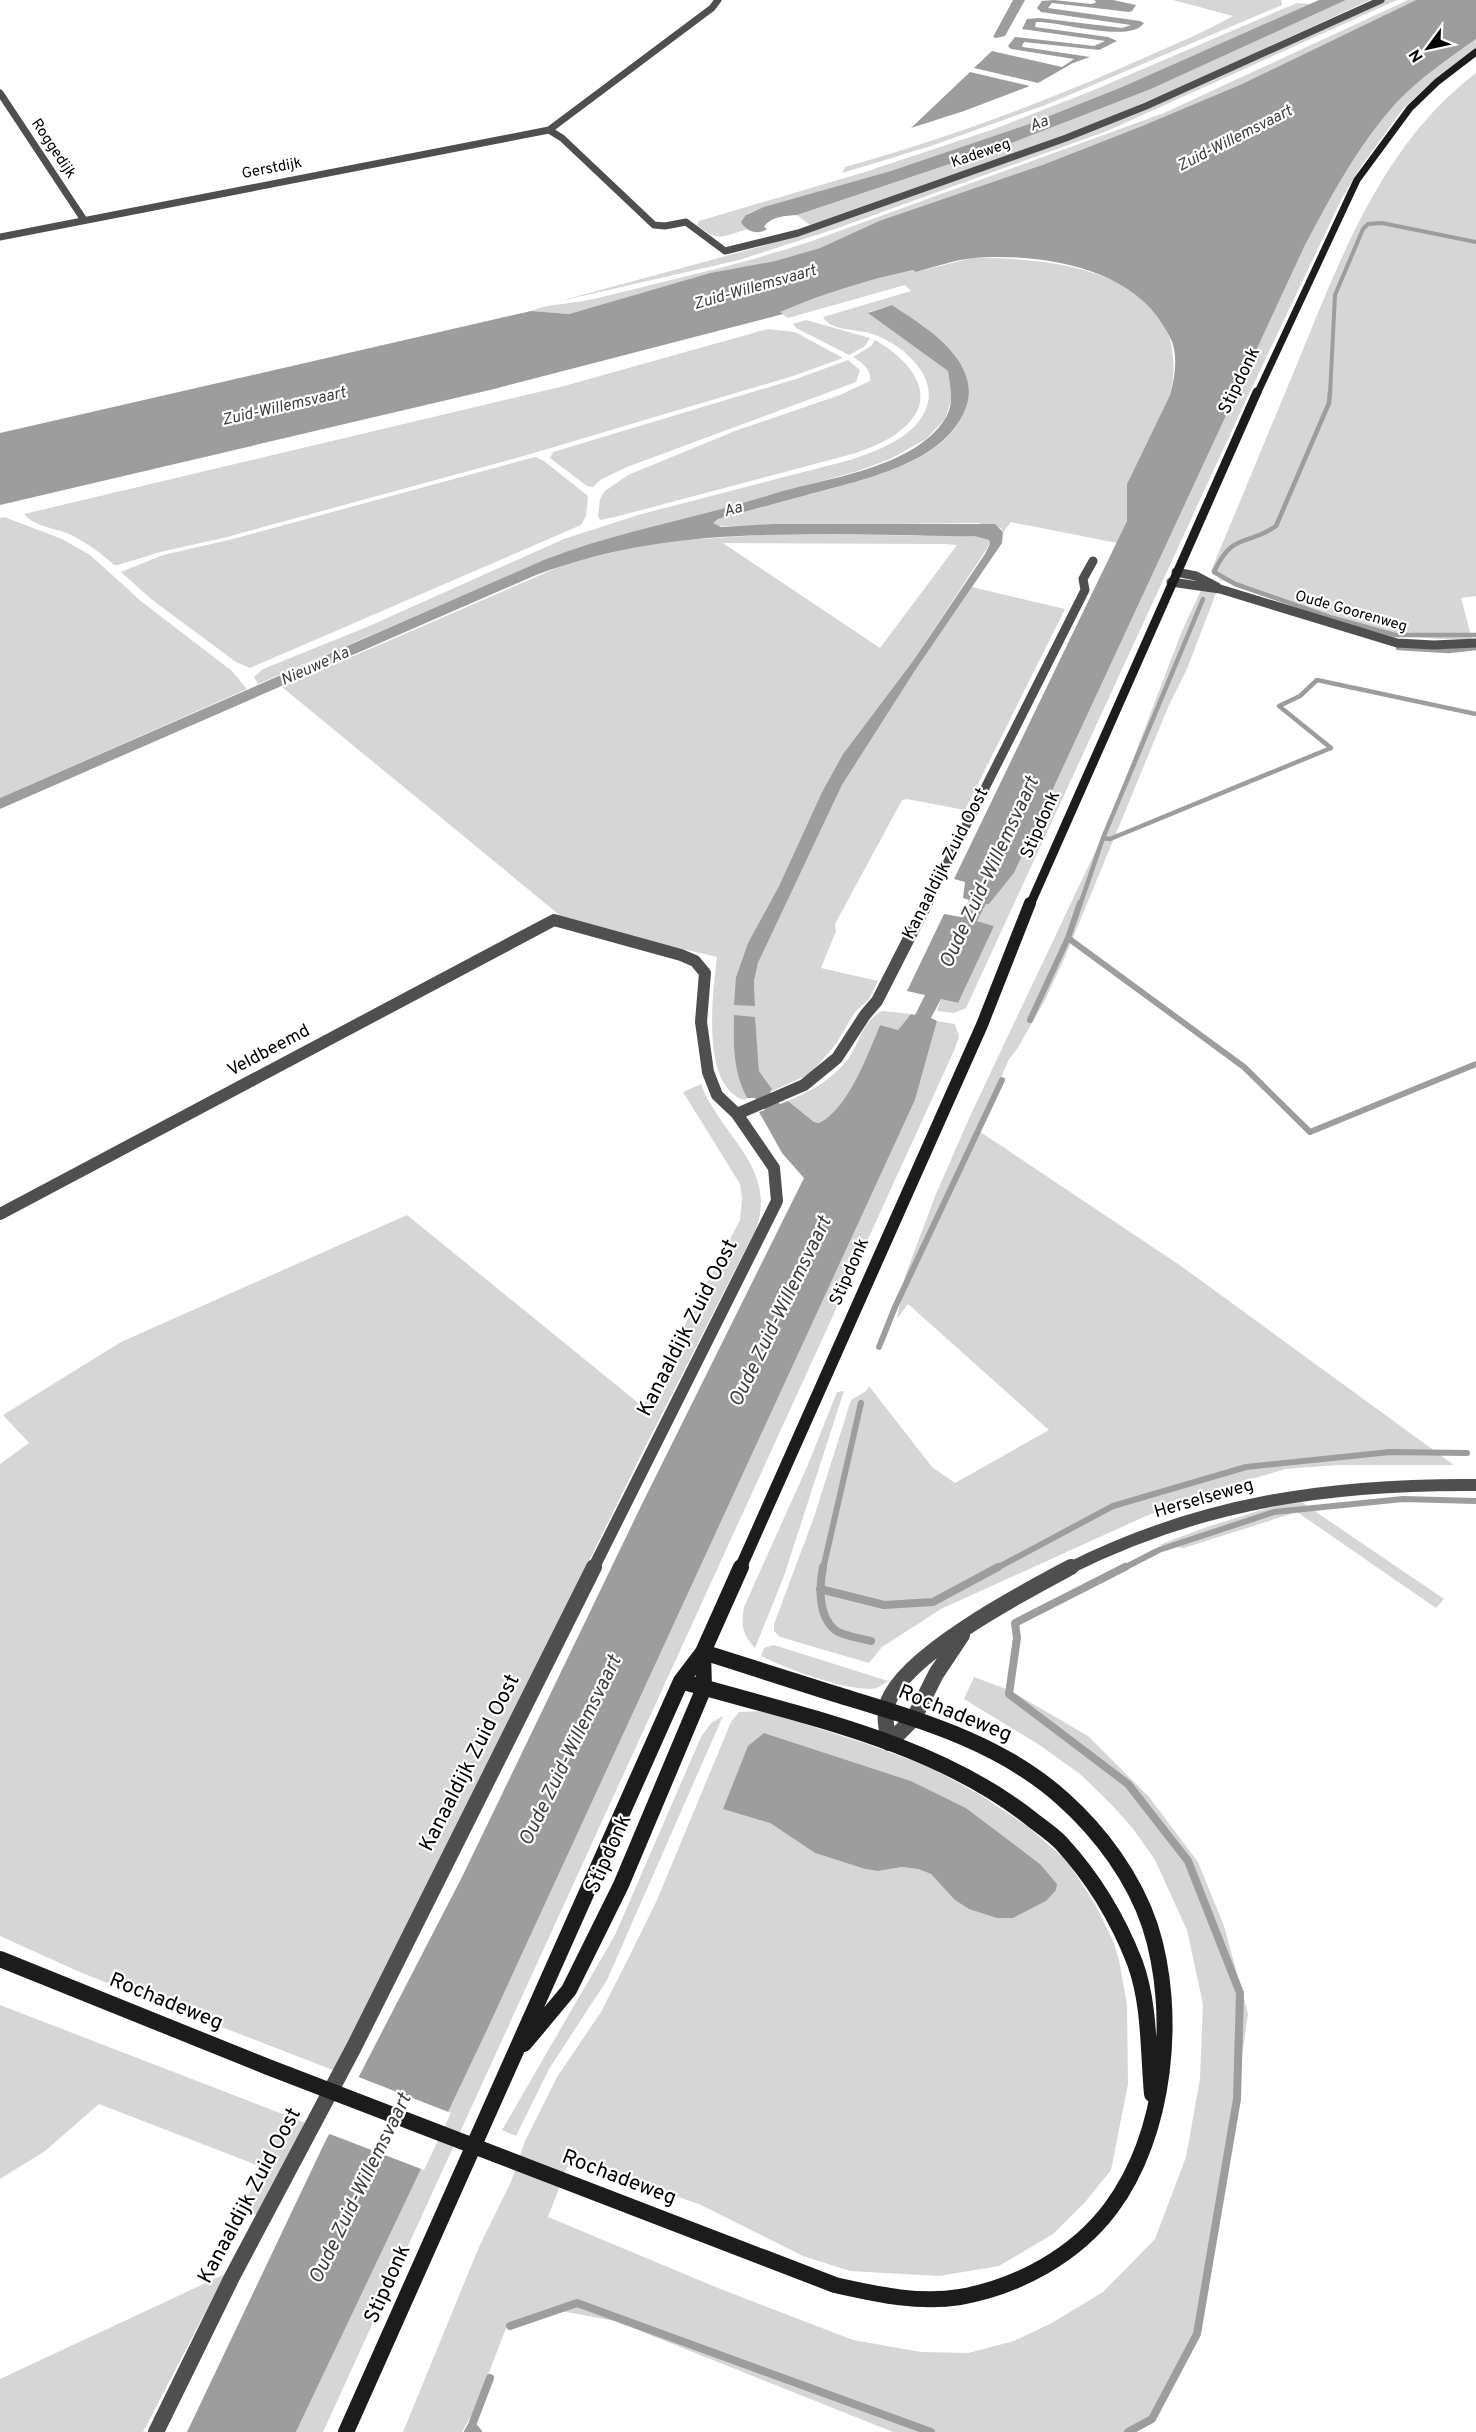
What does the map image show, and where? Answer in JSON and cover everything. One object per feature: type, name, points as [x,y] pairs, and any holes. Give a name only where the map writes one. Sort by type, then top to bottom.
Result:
[{"type":"main road","name":"Stipdonk","points":[[346,2432],[681,1681],[703,1652],[982,1025],[1039,881],[1173,577],[1336,220],[1357,180],[1410,108],[1437,82],[1476,52]]},
{"type":"main road","name":"Stipdonk","points":[[514,2056],[568,1990],[621,1885],[704,1688],[703,1652]]},
{"type":"main road","name":"Rochadeweg","points":[[0,1959],[294,2077],[835,2285],[897,2298],[961,2297],[1005,2285],[1038,2270],[1054,2261],[1089,2230],[1123,2190],[1141,2151],[1154,2107],[1165,2049],[1163,1986],[1150,1925],[1128,1878],[1114,1856],[1083,1818],[1042,1781],[989,1749],[914,1718],[703,1652]]},
{"type":"main road","name":"Rochadeweg","points":[[681,1681],[889,1743],[950,1767],[997,1791],[1024,1809],[1068,1848],[1086,1871],[1114,1916],[1135,1965],[1146,2018],[1154,2107]]},
{"type":"street","name":"Gerstdijk","points":[[0,237],[549,130],[712,8],[718,0]]},
{"type":"street","name":"Kadeweg","points":[[549,130],[562,138],[654,225],[665,226],[687,222],[725,251],[736,250],[798,233],[1076,134],[1146,106],[1382,0]]},
{"type":"street","name":"Roggedijk","points":[[0,93],[84,220]]},
{"type":"street","name":"Kanaaldijk Zuid Oost","points":[[737,1114],[807,1083],[837,1059],[863,1014],[877,1001],[1084,590],[1083,579],[1093,561]]},
{"type":"street","name":"Oude Goorenweg","points":[[1173,577],[1220,589],[1396,643],[1434,645],[1476,643]]},
{"type":"street","name":"Kanaaldijk Zuid Oost","points":[[156,2432],[232,2277],[348,2057],[777,1201],[774,1168],[737,1114],[717,1095],[708,1072],[701,1022],[705,974],[695,961],[681,955],[554,920]]},
{"type":"street","name":"Veldbeemd","points":[[0,1214],[554,920]]},
{"type":"street","name":"Herselseweg","points":[[886,1709],[901,1679],[913,1665],[1028,1591],[1120,1545],[1237,1507],[1312,1493],[1401,1484],[1476,1485]]},
{"type":"street","name":"Herselseweg","points":[[889,1743],[914,1718],[936,1674],[966,1629]]},
{"type":"street","points":[[886,1709],[889,1743]]},
{"type":"shaded area","points":[[1173,0],[1281,0],[1282,5],[1048,104],[934,145],[842,173],[845,167],[960,131],[1072,89],[1190,38],[1233,16]]},
{"type":"shaded area","points":[[1346,0],[1370,0],[1092,125],[810,225],[797,215],[1001,147],[1151,89]]},
{"type":"shaded area","points":[[1382,0],[1397,0],[1107,131],[835,229],[739,260],[556,302],[763,246],[1023,156]]},
{"type":"shaded area","points":[[1408,0],[1416,0],[1242,84],[1045,164],[879,221],[820,248],[775,261],[710,273],[569,314],[531,311],[545,306],[594,299],[704,272],[812,241],[1164,113]]},
{"type":"shaded area","points":[[1297,3],[1311,4],[1122,87],[1029,124],[892,171],[751,212],[746,215],[744,226],[748,229],[727,236],[716,236],[697,225],[699,221],[865,172],[997,128],[1089,92]]},
{"type":"shaded area","points":[[1476,39],[1476,49],[1425,88],[1402,110],[1362,165],[1342,198],[1246,400],[966,1008],[954,1013],[937,1011],[941,999],[957,1003],[994,926],[977,921],[986,904],[989,904],[1014,873],[1305,245],[1325,208],[1370,135],[1397,102],[1445,61]]},
{"type":"shaded area","points":[[1476,73],[1476,596],[1461,598],[1472,639],[1396,635],[1221,580],[1211,571],[1328,288],[1366,208],[1414,135],[1443,102]]},
{"type":"shaded area","points":[[972,258],[1043,262],[1080,269],[1114,281],[1142,298],[1163,322],[1173,354],[1170,395],[1127,484],[1127,521],[1117,543],[1011,522],[1003,532],[1001,528],[977,523],[715,526],[713,523],[718,519],[880,474],[927,453],[946,438],[960,420],[967,399],[968,388],[965,372],[950,349],[892,305],[869,312],[948,371],[952,397],[945,419],[926,439],[890,459],[858,471],[556,555],[258,684],[254,677],[263,669],[367,627],[564,539],[638,515],[850,460],[895,441],[915,426],[927,406],[929,393],[927,381],[921,370],[903,351],[880,337],[831,325],[823,317],[911,291],[905,285],[788,318],[779,312],[862,283]]},
{"type":"shaded area","points":[[806,320],[870,338],[865,346],[849,355],[796,328],[793,324]]},
{"type":"shaded area","points":[[768,329],[795,332],[843,358],[793,376],[527,455],[118,565],[114,565],[94,548],[77,538],[40,525],[24,514],[564,386]]},
{"type":"shaded area","points":[[875,340],[899,357],[909,368],[917,380],[920,392],[919,405],[913,417],[891,437],[856,453],[600,520],[598,516],[600,499],[605,491],[628,475],[735,431],[840,395],[870,381],[866,367],[853,357],[871,346]]},
{"type":"shaded area","points":[[848,360],[860,370],[856,382],[627,467],[600,480],[593,487],[587,486],[550,458],[553,452],[796,379]]},
{"type":"shaded area","points":[[535,457],[544,461],[588,496],[586,516],[581,525],[250,668],[236,662],[151,599],[121,572],[163,555],[229,540]]},
{"type":"shaded area","points":[[4,517],[62,539],[90,555],[142,602],[232,671],[247,689],[0,798],[0,518]]},
{"type":"shaded area","points":[[776,534],[974,536],[989,540],[990,544],[913,661],[843,754],[822,792],[779,886],[748,943],[736,977],[755,1005],[754,981],[758,963],[842,785],[916,669],[972,587],[1065,609],[965,810],[902,800],[835,924],[836,931],[821,968],[878,981],[869,999],[855,1012],[836,1044],[810,1074],[770,1092],[772,1089],[759,1071],[756,1035],[734,1016],[735,1058],[742,1088],[747,1098],[744,1100],[730,1091],[721,1077],[715,1058],[712,1014],[717,957],[568,922],[282,687],[568,563],[657,542]],"holes":[[[723,543],[957,545],[880,648]]]},
{"type":"shaded area","points":[[1201,590],[1216,593],[1187,669],[1169,705],[1065,957],[1044,1002],[1008,1061],[979,1131],[1181,1266],[1454,1465],[1338,1465],[1286,1469],[1237,1483],[1146,1516],[941,1609],[882,1647],[869,1663],[780,1637],[774,1631],[774,1624],[814,1517],[851,1400],[866,1391],[869,1386],[932,1467],[955,1483],[1049,1430],[908,1304],[897,1319],[905,1276],[936,1194],[971,1114],[1107,827],[1182,631]]},
{"type":"shaded area","points":[[882,1011],[911,1014],[898,1030],[880,1025],[848,1093],[829,1116],[819,1123],[814,1122],[788,1101],[813,1089],[834,1074],[848,1059],[870,1020]]},
{"type":"shaded area","points":[[937,1021],[955,1024],[959,1037],[953,1053],[323,2432],[296,2432],[487,2030],[915,1100]]},
{"type":"shaded area","points":[[701,1084],[710,1103],[753,1170],[759,1188],[761,1207],[756,1229],[644,1449],[338,2072],[82,1973],[0,1936],[0,1464],[29,1443],[3,1415],[121,1342],[407,1215],[642,1406],[740,1220],[742,1201],[740,1184],[683,1092]]},
{"type":"shaded area","points":[[844,1391],[784,1576],[755,1648],[747,1638],[744,1629],[744,1607],[807,1467],[837,1392]]},
{"type":"shaded area","points":[[1297,1499],[1444,1599],[1436,1608],[1297,1512],[1184,1548],[1159,1545],[1207,1527]]},
{"type":"shaded area","points":[[774,1645],[888,1681],[878,1687],[866,1689],[818,1678],[761,1656],[764,1648]]},
{"type":"shaded area","points":[[974,1677],[1009,1690],[1088,1736],[1149,1797],[1198,1862],[1224,1926],[1248,2014],[1213,2255],[1196,2342],[1159,2409],[1136,2432],[893,2432],[615,2321],[561,2311],[508,2323],[475,2409],[462,2432],[403,2432],[479,2247],[511,2182],[525,2141],[557,2077],[601,2012],[627,1961],[657,1900],[731,1722],[739,1712],[764,1711],[870,1745],[932,1768],[980,1795],[1027,1826],[1067,1861],[1095,1904],[1114,1943],[1127,2005],[1128,2084],[1111,2170],[1086,2201],[1053,2234],[999,2266],[939,2276],[850,2271],[803,2256],[699,2204],[570,2160],[548,2217],[718,2288],[853,2340],[921,2352],[968,2353],[1014,2341],[1050,2324],[1103,2292],[1155,2239],[1186,2157],[1200,2079],[1203,2004],[1187,1930],[1155,1860],[1134,1830],[1111,1804],[1081,1775],[1041,1746],[964,1699]],"holes":[[[764,1733],[911,1781],[966,1808],[1040,1864],[1046,1901],[1013,1918],[997,1918],[942,1885],[931,1874],[918,1869],[902,1867],[878,1871],[865,1869],[815,1853],[770,1823]]]},
{"type":"shaded area","points":[[723,1716],[607,1980],[549,2069],[516,2136],[502,2130],[615,1935],[701,1737],[711,1723]]},
{"type":"shaded area","points":[[0,2005],[311,2125],[264,2217],[241,2210],[262,2167],[99,2104],[45,2151],[0,2179]]},
{"type":"shaded area","points":[[225,2274],[143,2432],[0,2432],[0,2379]]},
{"type":"water","points":[[1013,0],[1025,0],[1005,36],[993,37]]},
{"type":"water","points":[[1093,0],[1113,0],[1136,5],[1129,12],[1052,3],[1048,8],[1144,23],[1136,29],[1125,32],[1110,32],[1036,22],[1035,27],[1108,37],[1117,41],[1099,50],[1024,42],[1023,47],[1090,57],[1073,63],[1038,83],[974,68],[992,51],[1062,67],[1074,59],[1011,49],[1008,46],[1015,37],[1094,46],[1105,41],[1022,29],[1027,19],[1039,18],[1122,28],[1131,25],[1041,12],[1037,8],[1042,1],[1091,4],[1096,1]]},
{"type":"water","name":"Aa","points":[[1319,0],[1346,0],[1151,89],[1001,147],[797,215],[775,219],[767,223],[764,227],[767,229],[764,231],[752,231],[741,222],[746,215],[764,207],[891,171],[1029,124],[1122,87]]},
{"type":"water","points":[[1416,0],[1476,0],[1476,39],[1415,85],[1383,118],[1346,171],[1305,245],[1014,873],[989,904],[986,904],[977,921],[994,926],[958,1003],[941,999],[931,1018],[937,1021],[915,1100],[487,2030],[296,2432],[187,2432],[324,2144],[462,1877],[642,1504],[804,1178],[782,1153],[759,1112],[765,1110],[755,1098],[747,1098],[742,1088],[735,1058],[734,1015],[755,1017],[759,1071],[772,1089],[770,1092],[780,1104],[788,1101],[814,1122],[819,1123],[839,1106],[848,1093],[880,1025],[898,1030],[911,1014],[915,1015],[925,995],[907,991],[944,914],[961,917],[969,900],[963,898],[965,882],[954,879],[1127,521],[1127,484],[1170,395],[1175,372],[1175,355],[1163,325],[1147,305],[1128,289],[1104,277],[1052,261],[999,257],[974,258],[879,278],[780,312],[783,314],[494,389],[0,505],[0,433],[531,311],[569,314],[710,273],[775,261],[820,248],[879,221],[1045,164],[1142,126],[1242,84]]},
{"type":"water","points":[[970,72],[1030,86],[911,128]]},
{"type":"water","points":[[892,305],[926,328],[950,349],[963,368],[967,379],[968,398],[957,425],[942,441],[922,455],[900,466],[852,483],[718,519],[713,523],[721,527],[774,524],[995,524],[1003,532],[1002,543],[916,669],[842,785],[758,963],[754,981],[755,1006],[734,1005],[736,977],[748,943],[779,886],[822,792],[843,754],[913,661],[985,554],[990,544],[989,540],[974,536],[807,534],[716,537],[627,549],[582,560],[536,575],[0,809],[0,798],[546,559],[630,532],[867,469],[912,450],[931,436],[945,419],[951,401],[950,383],[948,371],[868,313]]},
{"type":"water","points":[[764,1733],[911,1781],[966,1808],[1040,1864],[1057,1884],[1056,1890],[1046,1901],[1013,1918],[997,1918],[969,1909],[955,1900],[931,1874],[918,1869],[902,1867],[878,1871],[865,1869],[815,1853],[770,1823],[723,1809],[748,1746]]},
{"type":"pier","points":[[356,2076],[451,2113],[424,2170],[327,2133]]},
{"type":"waterway","points":[[1330,394],[1335,295],[1363,229],[1368,224],[1382,223],[1476,242]]},
{"type":"waterway","points":[[1330,392],[1329,403],[1276,526],[1227,550],[1214,572],[1235,584],[1330,617],[1395,635],[1476,635]]},
{"type":"waterway","points":[[1103,838],[1203,599]]},
{"type":"waterway","points":[[1398,648],[1448,651],[1476,648]]},
{"type":"waterway","points":[[1103,838],[1110,839],[1331,748],[1279,706],[1300,696],[1317,680],[1476,714]]},
{"type":"waterway","points":[[1080,905],[1103,838]]},
{"type":"waterway","points":[[1068,938],[1080,903]]},
{"type":"waterway","points":[[1030,1020],[1068,938]]},
{"type":"waterway","points":[[1068,938],[1244,1067],[1310,1132],[1476,1064]]},
{"type":"waterway","points":[[879,1347],[895,1307],[1002,1080]]},
{"type":"waterway","points":[[823,1569],[861,1403]]},
{"type":"waterway","points":[[995,1569],[1113,1506],[1246,1467],[1390,1452],[1467,1453]]},
{"type":"waterway","points":[[1122,1569],[1159,1550],[1274,1512],[1403,1499],[1476,1501]]},
{"type":"waterway","points":[[821,1589],[823,1567]]},
{"type":"waterway","points":[[821,1589],[884,1605],[933,1602],[998,1567]]},
{"type":"waterway","points":[[1125,1567],[1015,1623],[1017,1638],[1009,1694],[1128,1784],[1188,1861],[1240,1993],[1237,2099],[1197,2334],[1152,2419],[1128,2432]]},
{"type":"waterway","points":[[821,1589],[821,1601],[829,1624],[842,1634],[871,1641]]},
{"type":"waterway","points":[[510,2326],[577,2303],[931,2432]]},
{"type":"waterway","points":[[472,2425],[490,2378]]},
{"type":"waterway","points":[[468,2432],[472,2425]]},
{"type":"waterway","points":[[472,2425],[478,2432]]},
{"type":"water label","name":"Zuid-Willemsvaart","points":[[1235,139]]},
{"type":"water label","name":"Zuid-Willemsvaart","points":[[755,288]]},
{"type":"water label","name":"Zuid-Willemsvaart","points":[[284,407]]},
{"type":"water label","name":"Nieuwe Aa","points":[[315,667]]},
{"type":"water label","name":"Oude Zuid-Willemsvaart","points":[[990,873]]},
{"type":"water label","name":"Oude Zuid-Willemsvaart","points":[[781,1312]]},
{"type":"water label","name":"Oude Zuid-Willemsvaart","points":[[571,1751]]},
{"type":"water label","name":"Oude Zuid-Willemsvaart","points":[[361,2189]]}]
